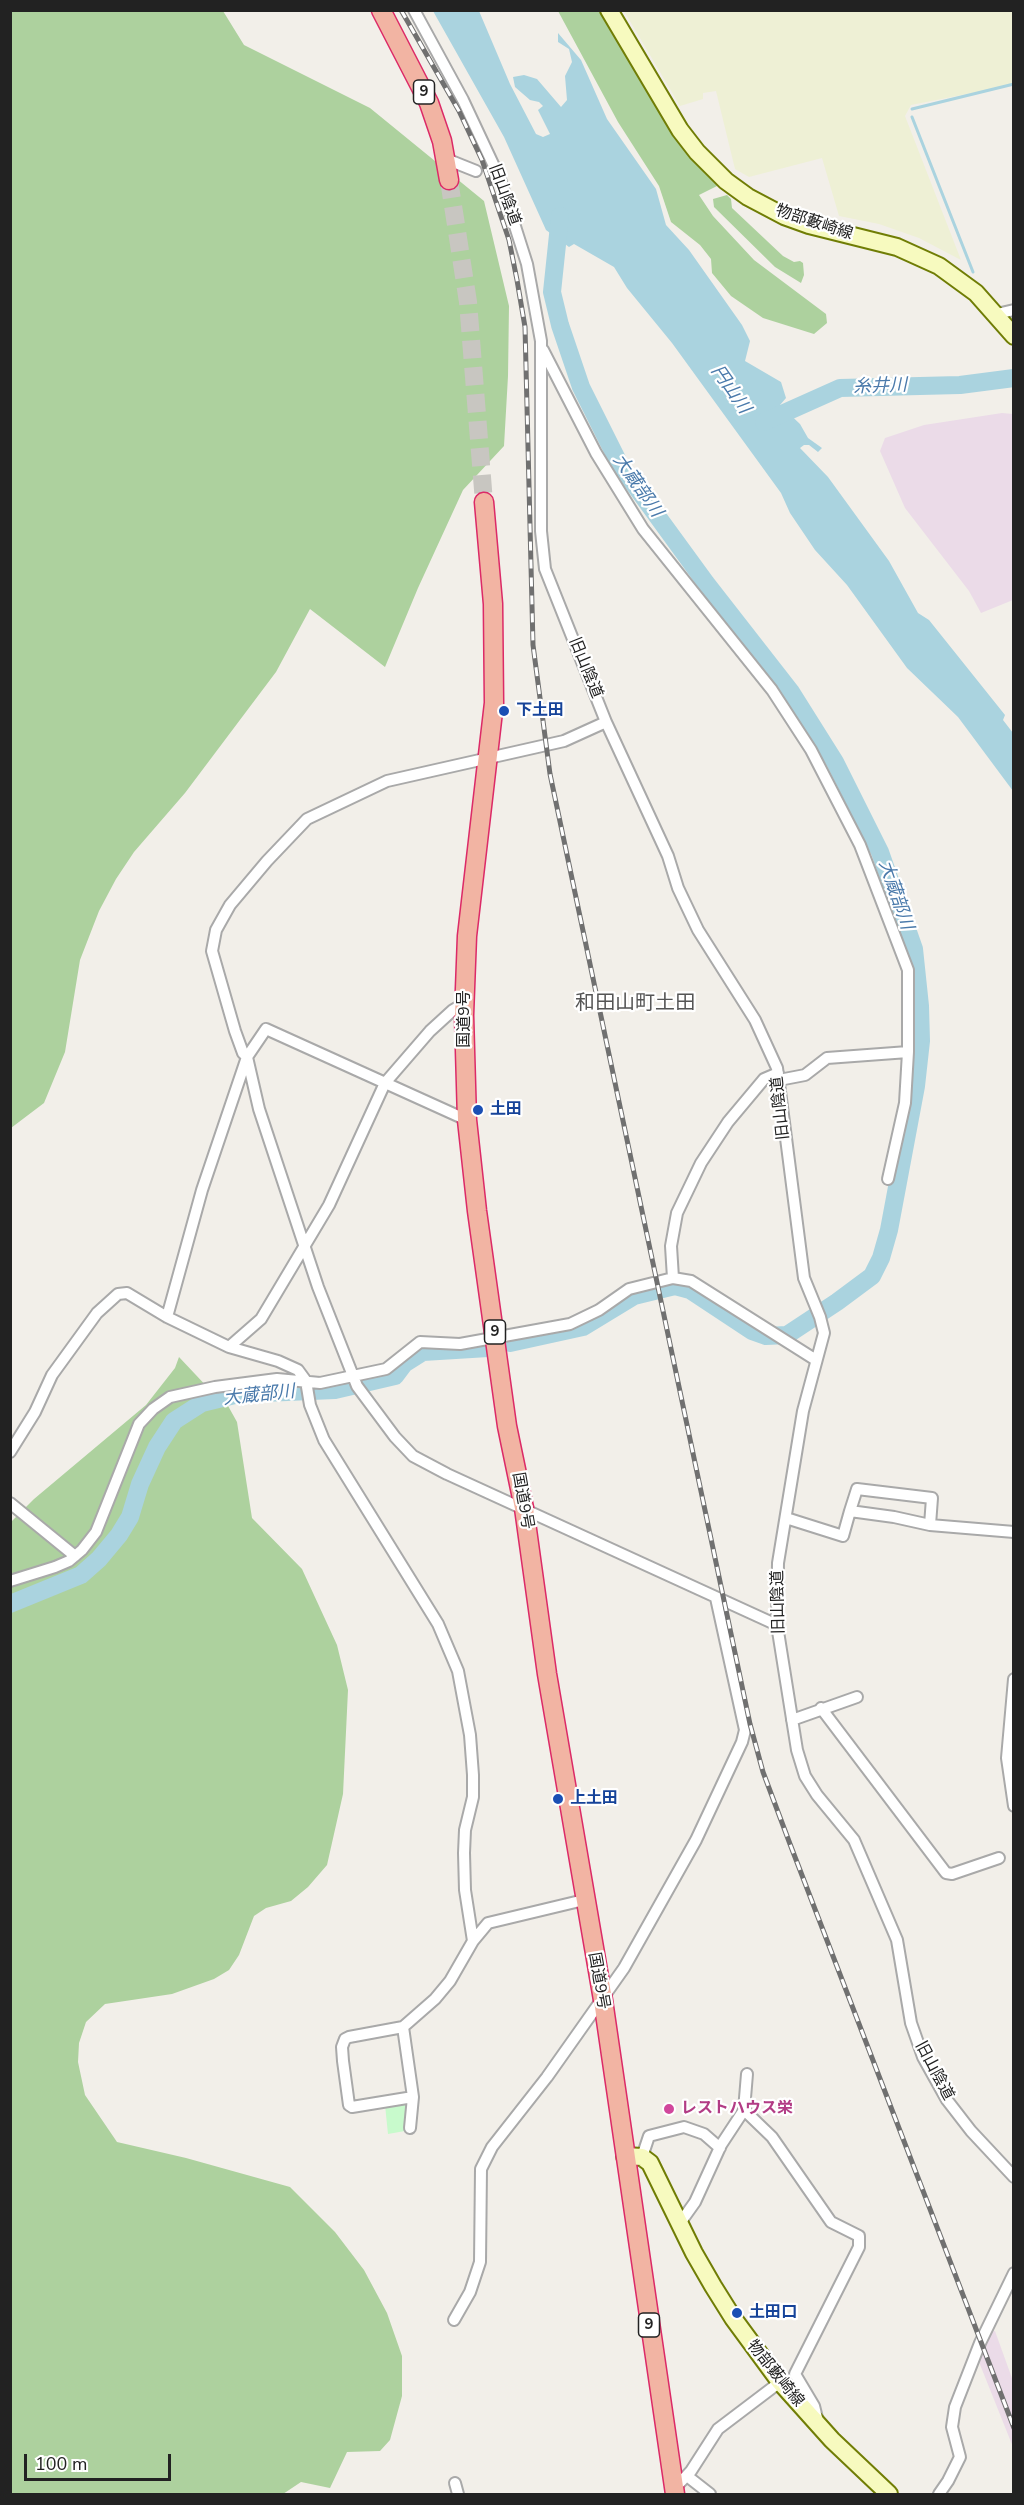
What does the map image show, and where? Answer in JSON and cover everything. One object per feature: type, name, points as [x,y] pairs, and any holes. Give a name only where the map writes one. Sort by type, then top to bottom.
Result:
[{"type":"highway","name":"9","points":[[381,10],[429,103],[442,141],[449,180]]},
{"type":"highway","name":"国道9号","points":[[484,502],[493,604],[494,703],[467,936],[465,1003],[467,1120],[477,1211],[507,1426],[524,1508],[547,1674],[584,1900],[633,2156],[672,2493]]},
{"type":"main road","name":"物部藪崎線","points":[[609,10],[680,130],[706,162],[726,181],[754,201],[784,216],[808,225],[897,248],[925,259],[964,283],[1004,314],[1014,336]]},
{"type":"main road","name":"物部藪崎線","points":[[633,2156],[650,2163],[694,2253],[733,2318],[780,2382],[819,2426],[889,2494]]},
{"type":"street","name":"旧山陰道","points":[[414,10],[463,100],[500,178],[527,264],[542,348],[541,531],[545,569],[606,722],[668,856],[678,888],[698,930],[755,1020],[778,1076],[804,1278],[824,1333],[803,1411],[778,1563],[777,1625],[797,1749],[806,1776],[817,1795],[854,1840],[897,1940],[911,2023],[923,2057],[947,2100],[971,2131],[1014,2177]]},
{"type":"street","points":[[446,159],[476,171]]},
{"type":"street","points":[[542,348],[596,453],[643,529],[772,690],[816,760],[860,845],[908,970],[908,1052],[905,1104],[888,1179]]},
{"type":"street","points":[[606,722],[564,741],[387,781],[307,819],[230,905],[216,930],[212,951],[235,1031],[243,1053],[247,1057],[259,1109],[304,1246],[352,1377],[395,1437],[413,1456],[447,1474],[777,1625]]},
{"type":"street","points":[[229,1347],[261,1319],[329,1205],[385,1083],[430,1031],[453,1010],[465,1003]]},
{"type":"street","points":[[166,1317],[202,1190],[247,1057],[266,1029],[467,1120]]},
{"type":"street","points":[[673,1278],[671,1246],[677,1213],[701,1163],[728,1122],[764,1079],[804,1075],[827,1058],[908,1052]]},
{"type":"street","points":[[10,1581],[55,1567],[75,1556],[96,1532],[139,1424],[153,1409],[170,1397],[277,1379],[320,1383],[386,1370],[420,1342],[460,1344],[570,1324],[600,1310],[630,1289],[673,1278],[691,1281],[816,1360]]},
{"type":"street","points":[[10,1452],[35,1412],[52,1375],[97,1313],[118,1294],[126,1293],[166,1317],[229,1347],[278,1361],[298,1370],[306,1381],[310,1405],[324,1440],[438,1624],[458,1671],[470,1734],[473,1775],[473,1797],[465,1830],[464,1853],[465,1890],[473,1941]]},
{"type":"street","points":[[786,1518],[843,1536],[857,1489],[932,1498],[930,1525]]},
{"type":"street","points":[[10,1503],[75,1556]]},
{"type":"street","points":[[850,1511],[894,1516],[930,1525],[1014,1532]]},
{"type":"street","points":[[454,2320],[470,2292],[480,2262],[481,2169],[492,2147],[547,2077],[624,1968],[696,1840],[742,1742],[746,1730],[716,1598]]},
{"type":"street","points":[[1014,1679],[1008,1758],[1014,1806]]},
{"type":"street","points":[[792,1720],[857,1696]]},
{"type":"street","points":[[821,1708],[946,1873],[952,1874],[999,1858]]},
{"type":"street","points":[[413,2097],[352,2107],[348,2094],[342,2047],[345,2040],[349,2037],[403,2027],[435,1999],[450,1981],[473,1941],[488,1923],[584,1900]]},
{"type":"street","points":[[403,2027],[413,2097],[410,2128]]},
{"type":"street","points":[[680,2223],[695,2202],[720,2148],[744,2110],[747,2074]]},
{"type":"street","points":[[744,2110],[772,2137],[831,2222],[859,2236],[859,2247],[795,2374],[814,2406],[819,2426]]},
{"type":"street","points":[[633,2156],[649,2136],[684,2127],[704,2134],[720,2148]]},
{"type":"street","points":[[939,2494],[960,2457],[952,2427],[955,2407],[980,2343],[1014,2272]]},
{"type":"street","points":[[672,2493],[687,2476],[718,2429],[780,2382]]},
{"type":"street","points":[[687,2476],[710,2494]]},
{"type":"street","points":[[455,2483],[458,2494]]},
{"type":"shaded area","points":[[1002,413],[1013,414],[1013,600],[981,613],[969,591],[905,508],[880,451],[885,438],[924,425]]},
{"type":"shaded area","points":[[995,2331],[1013,2381],[1013,2447],[979,2362],[990,2332]]},
{"type":"green space","points":[[11,11],[223,11],[244,45],[370,108],[484,201],[509,306],[504,446],[463,490],[385,667],[310,609],[276,672],[185,793],[134,852],[116,879],[99,911],[80,960],[65,1052],[44,1103],[11,1128]]},
{"type":"green space","points":[[558,11],[601,11],[719,185],[699,195],[713,216],[754,260],[826,314],[827,323],[814,334],[763,318],[731,296],[712,273],[711,259],[700,245],[671,222],[659,186],[618,122]]},
{"type":"green space","points":[[624,11],[1013,11],[1013,85],[911,105],[905,116],[961,260],[919,238],[879,224],[839,216],[822,158],[749,177],[735,169],[716,91],[703,93],[703,99],[680,106]]},
{"type":"green space","points":[[727,195],[731,199],[732,208],[783,256],[794,262],[803,263],[804,275],[801,283],[775,267],[714,207],[713,199]]},
{"type":"green space","points":[[179,1357],[211,1391],[227,1404],[237,1422],[252,1518],[302,1569],[337,1645],[348,1690],[343,1794],[327,1865],[308,1887],[291,1901],[266,1908],[254,1916],[239,1955],[229,1970],[214,1979],[172,1994],[105,2004],[86,2022],[79,2043],[78,2062],[85,2095],[117,2142],[186,2158],[290,2187],[335,2232],[364,2270],[387,2313],[402,2356],[402,2396],[390,2440],[380,2451],[347,2452],[330,2488],[301,2482],[283,2494],[11,2494],[11,1522],[34,1499],[146,1405],[175,1368]]},
{"type":"green space","points":[[409,2100],[405,2131],[388,2134],[385,2105]]},
{"type":"water","name":"円山川","points":[[433,11],[479,11],[510,84],[536,134],[543,137],[550,134],[538,110],[543,106],[539,102],[530,100],[515,87],[513,77],[524,75],[537,79],[561,107],[567,100],[565,76],[572,62],[569,49],[558,42],[558,33],[581,60],[607,119],[656,189],[666,225],[689,250],[742,325],[750,341],[745,361],[781,382],[786,398],[780,405],[800,424],[808,438],[822,448],[818,452],[809,445],[800,448],[828,477],[889,561],[918,613],[929,620],[1005,715],[1003,720],[1013,733],[1013,791],[958,717],[907,668],[847,585],[815,550],[790,513],[781,493],[672,343],[627,288],[614,267],[574,244],[569,247],[546,230],[504,137]]},
{"type":"waterway","points":[[912,109],[1014,84]]},
{"type":"waterway","points":[[912,117],[973,272]]},
{"type":"waterway","name":"大蔵部川","points":[[510,1343],[583,1327],[634,1296],[675,1286],[690,1290],[752,1331],[766,1336],[787,1335],[837,1302],[872,1276],[881,1258],[889,1230],[916,1086],[921,1041],[914,949],[880,852],[835,762],[791,692],[706,583],[620,465],[581,387],[560,325],[552,292],[560,216]]},
{"type":"waterway","name":"糸井川","points":[[764,422],[840,388],[960,385],[1014,378]]},
{"type":"waterway","name":"大蔵部川","points":[[10,1604],[81,1575],[99,1559],[119,1535],[130,1517],[140,1484],[157,1447],[174,1421],[202,1403],[239,1394],[335,1390],[395,1376],[404,1364],[423,1352],[488,1348]]},
{"type":"tunnel","points":[[449,180],[468,302],[484,502]]},
{"type":"railway","points":[[401,10],[459,111],[482,160],[509,240],[525,327],[533,645],[550,774],[750,1724],[763,1772],[1014,2428]]},
{"type":"place","name":"下土田","points":[[504,711]]},
{"type":"place","name":"土田","points":[[478,1110]]},
{"type":"place","name":"上土田","points":[[558,1799]]},
{"type":"place","name":"レストハウス栄","points":[[669,2109]]},
{"type":"place","name":"土田口","points":[[737,2313]]},
{"type":"district","name":"和田山町土田","points":[[635,1004]]}]
